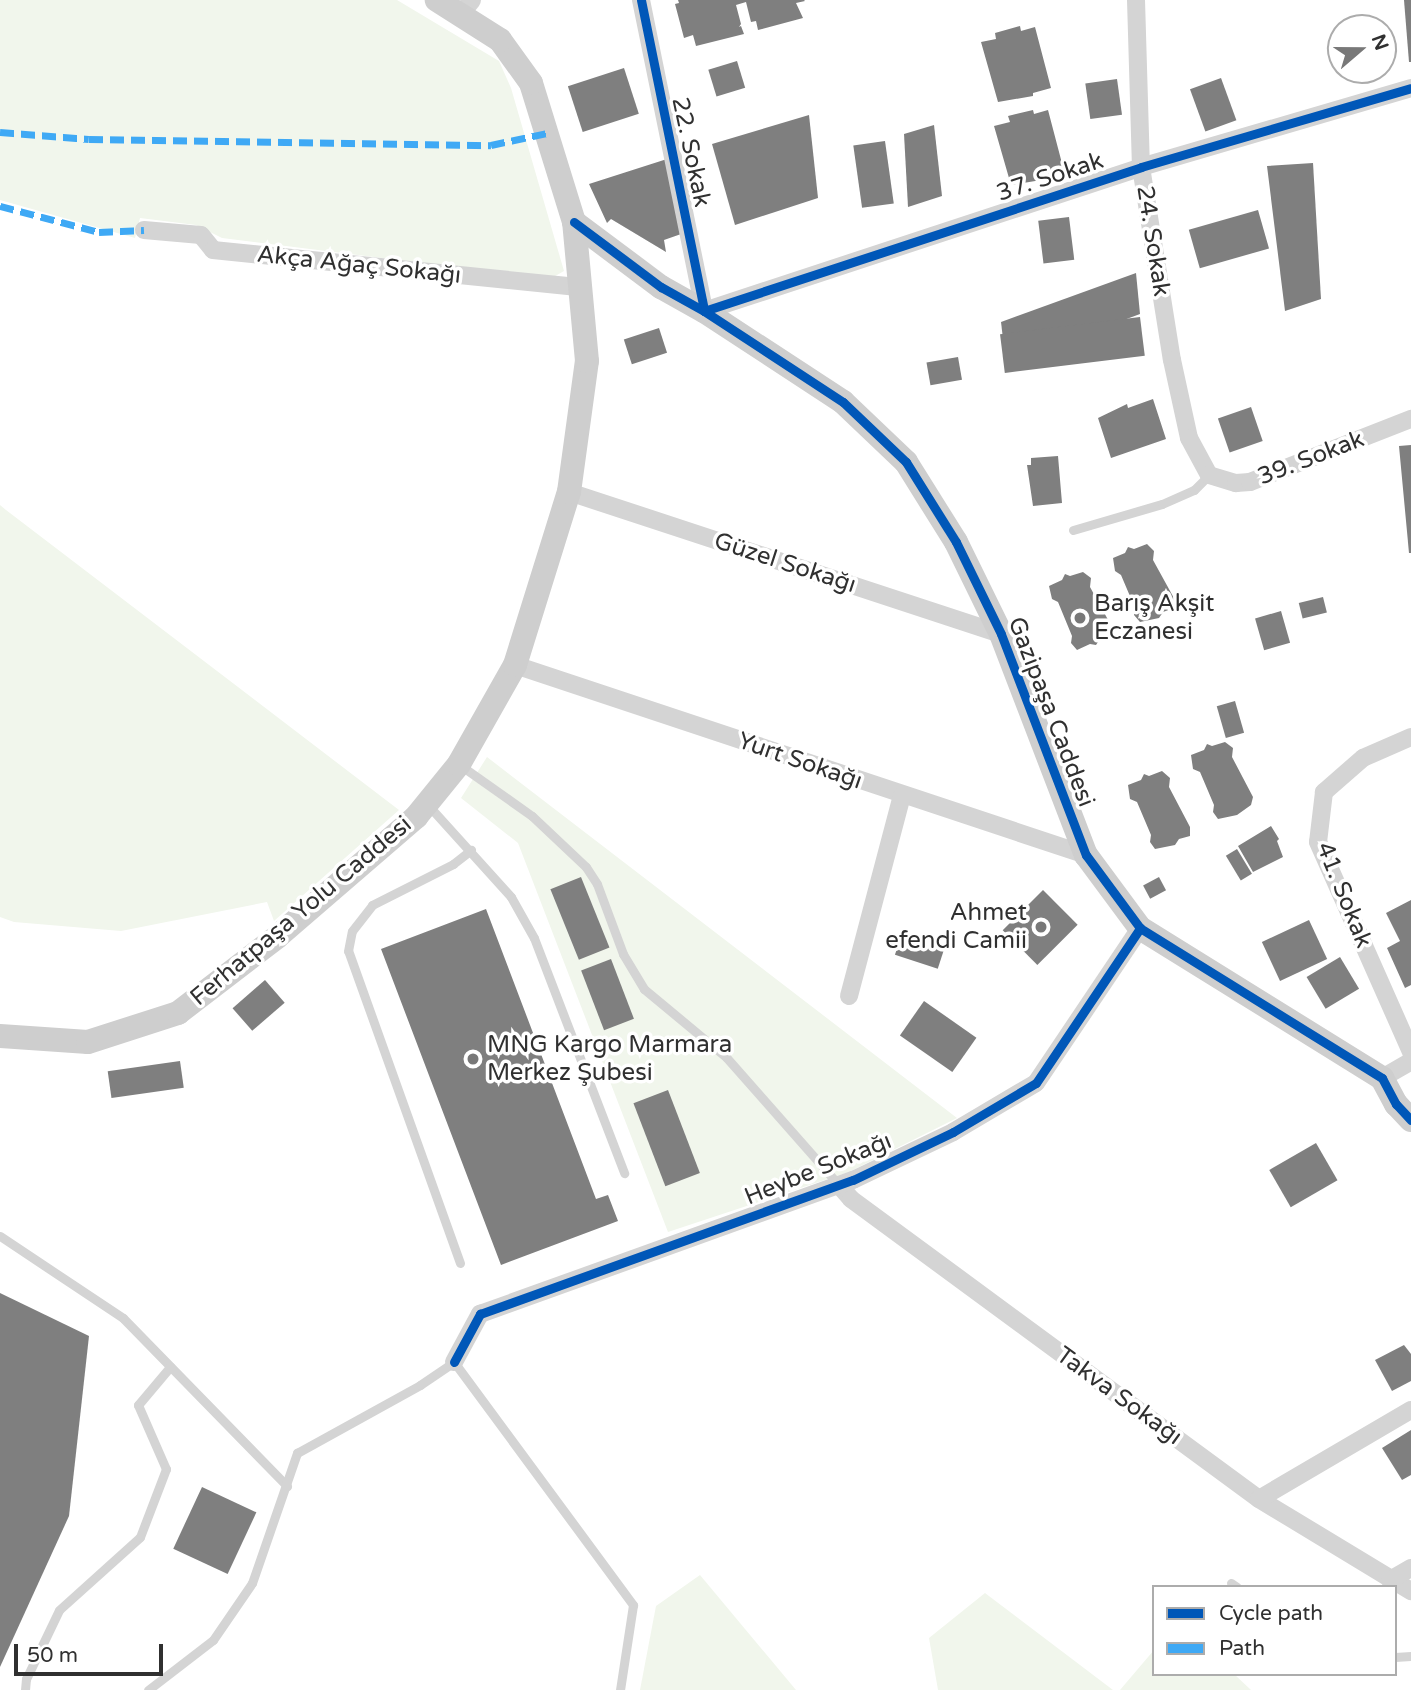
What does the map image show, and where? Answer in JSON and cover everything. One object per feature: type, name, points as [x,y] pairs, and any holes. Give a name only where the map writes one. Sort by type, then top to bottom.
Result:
[{"type":"main road","name":"Ferhatpaşa Yolu Caddesi","points":[[0,1036],[88,1042],[178,1013],[277,937],[416,817],[459,764],[515,665],[569,492],[587,361],[574,222],[531,83],[500,40],[466,7],[437,0]]},
{"type":"main road","name":"Gazipaşa Caddesi","points":[[574,222],[661,287],[704,311],[843,402],[906,462],[956,542],[1001,634],[1086,855],[1140,928],[1382,1078],[1396,1104],[1411,1120]]},
{"type":"street","name":"22. Sokak","points":[[641,0],[704,311]]},
{"type":"street","name":"24. Sokak","points":[[1136,0],[1142,167],[1172,360],[1186,425],[1189,438],[1209,475]]},
{"type":"street","name":"37. Sokak","points":[[704,311],[1142,167],[1411,88]]},
{"type":"street","name":"Akça Ağaç Sokağı","points":[[144,230],[201,235],[213,250],[580,287]]},
{"type":"street","name":"39. Sokak","points":[[1209,475],[1236,483],[1250,482],[1411,419]]},
{"type":"street","name":"Güzel Sokağı","points":[[569,492],[1001,634]]},
{"type":"street","name":"Yurt Sokağı","points":[[515,665],[902,796],[1086,855]]},
{"type":"street","name":"41. Sokak","points":[[1411,737],[1363,758],[1324,792],[1318,842],[1411,1052]]},
{"type":"street","points":[[849,996],[902,796]]},
{"type":"street","name":"Heybe Sokağı","points":[[454,1362],[480,1314],[839,1185],[953,1132],[1036,1083],[1140,928]]},
{"type":"street","points":[[1382,1078],[1411,1061]]},
{"type":"street","name":"Takva Sokağı","points":[[839,1185],[851,1199],[1259,1499],[1411,1591]]},
{"type":"street","points":[[1259,1499],[1411,1410]]},
{"type":"street","points":[[1390,1580],[1411,1568]]},
{"type":"lane","points":[[1073,530],[1162,504],[1194,490],[1209,475]]},
{"type":"lane","points":[[459,764],[532,816],[586,867],[597,884],[623,954],[644,989],[726,1057],[839,1185]]},
{"type":"lane","points":[[427,803],[511,897],[534,937],[624,1173]]},
{"type":"lane","points":[[460,1263],[348,951],[352,931],[372,905],[453,864],[471,850]]},
{"type":"lane","points":[[0,1236],[123,1318],[286,1486]]},
{"type":"lane","points":[[148,1690],[214,1640],[252,1583],[297,1453],[420,1385],[454,1362],[633,1605],[620,1690]]},
{"type":"lane","points":[[25,1690],[26,1679],[59,1611],[140,1537],[166,1469],[138,1405],[170,1367]]},
{"type":"shaded area","points":[[0,0],[397,0],[499,61],[511,88],[564,271],[550,279],[222,238],[196,225],[140,218],[135,238],[0,200]]},
{"type":"shaded area","points":[[0,505],[399,810],[274,921],[267,902],[121,931],[14,922],[0,917]]},
{"type":"shaded area","points":[[487,757],[957,1118],[849,1172],[668,1232],[518,843],[461,798]]},
{"type":"shaded area","points":[[700,1575],[796,1690],[640,1690],[656,1606]]},
{"type":"shaded area","points":[[985,1593],[1113,1690],[938,1690],[929,1638]]},
{"type":"shaded area","points":[[1152,1652],[1152,1676],[1236,1676],[1251,1690],[1120,1690]]},
{"type":"building","points":[[678,0],[805,1],[796,3],[803,18],[758,30],[756,21],[751,22],[746,2],[736,5],[741,24],[739,27],[741,26],[744,34],[696,46],[693,35],[684,38],[675,4],[679,3]]},
{"type":"building","points":[[1404,0],[1411,0],[1411,62],[1409,62]]},
{"type":"building","points":[[1020,26],[1021,31],[1035,27],[1051,88],[1033,93],[1033,96],[998,102],[981,42],[996,39],[995,33]]},
{"type":"building","points":[[737,61],[745,88],[716,97],[708,70]]},
{"type":"building","points":[[624,68],[639,114],[583,132],[568,86]]},
{"type":"building","points":[[1221,78],[1236,120],[1205,132],[1190,89]]},
{"type":"building","points":[[1117,79],[1122,115],[1090,119],[1085,83]]},
{"type":"building","points":[[1033,110],[1034,114],[1048,110],[1064,171],[1046,176],[1047,179],[1011,185],[994,126],[1010,122],[1008,116]]},
{"type":"building","points":[[809,115],[818,198],[735,225],[712,144]]},
{"type":"building","points":[[934,125],[942,196],[908,207],[904,134]]},
{"type":"building","points":[[885,141],[894,203],[862,208],[853,145]]},
{"type":"building","points":[[667,159],[684,233],[664,240],[666,252],[611,219],[607,223],[589,184]]},
{"type":"building","points":[[1313,163],[1321,299],[1285,311],[1267,166]]},
{"type":"building","points":[[1258,210],[1269,248],[1200,268],[1189,230]]},
{"type":"building","points":[[1069,217],[1074,260],[1043,263],[1038,221]]},
{"type":"building","points":[[1136,273],[1140,314],[1006,364],[1001,322]]},
{"type":"building","points":[[1140,317],[1145,356],[1005,373],[1000,334]]},
{"type":"building","points":[[659,328],[667,353],[632,364],[624,339]]},
{"type":"building","points":[[958,357],[962,380],[930,385],[926,363]]},
{"type":"building","points":[[1153,399],[1166,439],[1111,458],[1098,418],[1127,404],[1128,408]]},
{"type":"building","points":[[1251,407],[1263,441],[1230,452],[1218,418]]},
{"type":"building","points":[[1411,445],[1411,553],[1409,553],[1399,446]]},
{"type":"building","points":[[1058,456],[1062,503],[1033,506],[1027,465],[1031,465],[1031,458]]},
{"type":"building","points":[[1147,544],[1154,551],[1153,560],[1175,600],[1174,608],[1163,612],[1159,618],[1140,622],[1134,615],[1135,608],[1121,575],[1115,571],[1113,558],[1125,553],[1128,547],[1134,549]]},
{"type":"building","points":[[1083,572],[1091,578],[1090,587],[1112,627],[1111,636],[1100,639],[1096,645],[1090,644],[1077,650],[1071,643],[1072,636],[1058,602],[1052,599],[1049,586],[1062,580],[1065,574],[1070,576]]},
{"type":"building","points":[[1323,597],[1327,613],[1303,619],[1299,603]]},
{"type":"building","points":[[1281,611],[1290,643],[1264,650],[1255,618]]},
{"type":"building","points":[[1235,701],[1244,733],[1226,738],[1217,706]]},
{"type":"building","points":[[1225,742],[1233,748],[1232,757],[1253,797],[1251,805],[1237,815],[1218,819],[1213,812],[1214,805],[1200,772],[1193,769],[1191,755],[1204,750],[1207,744],[1212,746]]},
{"type":"building","points":[[1162,771],[1170,778],[1169,787],[1190,827],[1190,836],[1179,839],[1175,845],[1155,849],[1150,842],[1151,835],[1137,802],[1130,799],[1128,785],[1141,780],[1144,774],[1149,776]]},
{"type":"building","points":[[1271,826],[1279,839],[1277,841],[1283,857],[1253,872],[1238,846]]},
{"type":"building","points":[[1237,849],[1252,874],[1241,881],[1226,856]]},
{"type":"building","points":[[581,877],[609,947],[579,960],[550,889]]},
{"type":"building","points":[[1159,877],[1166,890],[1150,899],[1143,885]]},
{"type":"building","name":"Ahmet efendi Camii","points":[[1043,890],[1078,925],[1037,965],[1003,930]]},
{"type":"building","points":[[1411,900],[1411,985],[1405,988],[1387,948],[1400,941],[1386,913]]},
{"type":"building","points":[[486,909],[596,1199],[608,1195],[618,1221],[501,1265],[381,949]]},
{"type":"building","points":[[1309,920],[1327,959],[1280,981],[1262,942]]},
{"type":"building","points":[[903,930],[946,944],[938,969],[895,955]]},
{"type":"building","points":[[1340,957],[1359,989],[1326,1009],[1307,977]]},
{"type":"building","points":[[611,959],[634,1019],[604,1030],[581,970]]},
{"type":"building","points":[[265,980],[285,1003],[252,1031],[233,1008]]},
{"type":"building","points":[[924,1001],[976,1038],[952,1072],[900,1035]]},
{"type":"building","points":[[180,1061],[184,1088],[111,1098],[108,1071]]},
{"type":"building","points":[[668,1090],[700,1173],[665,1186],[633,1103]]},
{"type":"building","points":[[1316,1143],[1338,1180],[1291,1207],[1269,1170]]},
{"type":"building","points":[[0,1293],[89,1336],[69,1516],[0,1667]]},
{"type":"building","points":[[1404,1345],[1411,1354],[1411,1381],[1392,1391],[1375,1360]]},
{"type":"building","points":[[1411,1430],[1411,1475],[1402,1480],[1382,1448]]},
{"type":"building","points":[[202,1487],[256,1512],[228,1574],[173,1549]]},
{"type":"marked path","points":[[0,132],[89,139],[491,145],[547,133]]},
{"type":"marked path","points":[[0,206],[99,232],[144,230]]},
{"type":"cycle path","points":[[641,0],[704,311],[1141,167],[1411,88]]},
{"type":"cycle path","points":[[574,222],[661,287],[704,311],[843,402],[906,462],[956,542],[1001,634],[1086,855],[1140,928],[1382,1078],[1396,1104],[1411,1120]]},
{"type":"cycle path","points":[[454,1362],[480,1314],[853,1180],[953,1132],[1036,1083],[1140,928]]},
{"type":"place","name":"Barış Akşit Eczanesi","points":[[1080,618]]},
{"type":"place","name":"Ahmet efendi Camii","points":[[1041,927]]},
{"type":"place","name":"MNG Kargo Marmara Merkez Şubesi","points":[[473,1059]]}]
